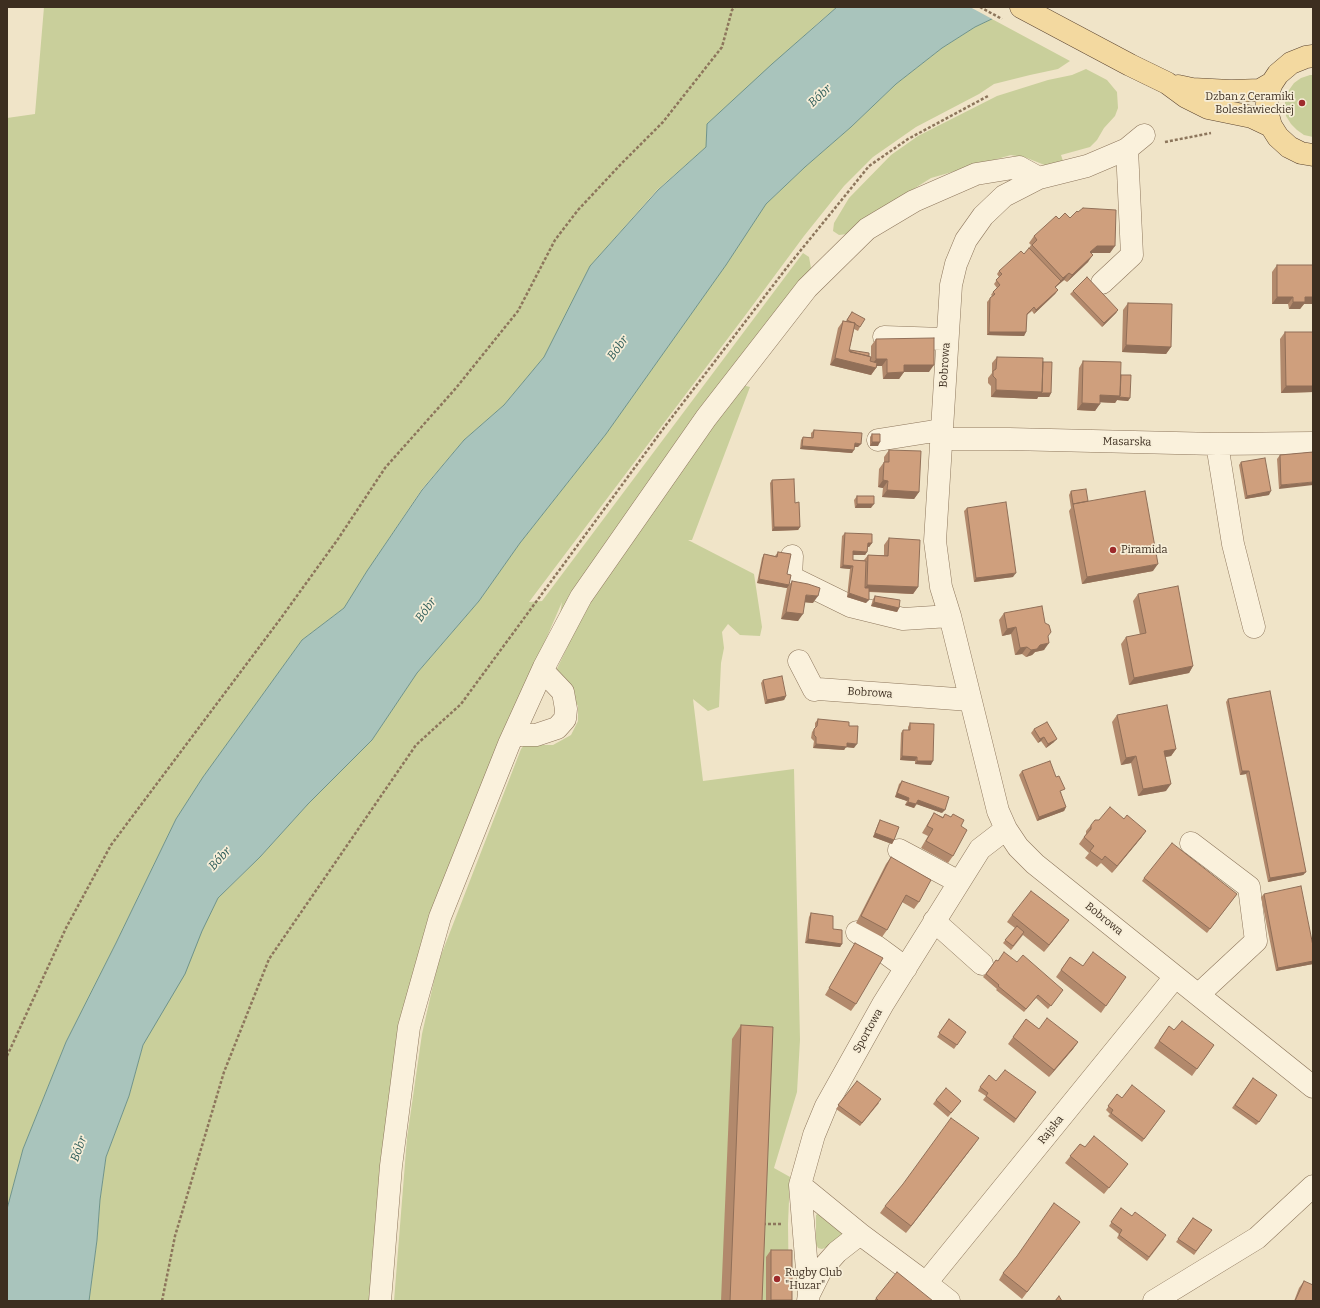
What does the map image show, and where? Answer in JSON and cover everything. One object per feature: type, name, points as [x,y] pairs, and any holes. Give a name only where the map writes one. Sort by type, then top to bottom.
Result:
[{"type":"main road","points":[[1021,7],[1166,83],[1186,97],[1208,108],[1252,117],[1271,126]]},
{"type":"main road","points":[[1313,56],[1291,63],[1278,74],[1268,93],[1267,104],[1271,126],[1278,137],[1288,147],[1301,153],[1313,155]]},
{"type":"main road","points":[[1166,83],[1192,89],[1231,91],[1260,90],[1272,83]]},
{"type":"street","name":"Bobrowa","points":[[1144,135],[1127,149],[1087,166],[1039,178],[1004,196],[983,216],[966,240],[956,264],[950,285],[935,541],[941,587],[950,616],[998,811],[1006,829],[1018,848],[1313,1087]]},
{"type":"street","points":[[1102,283],[1132,255],[1127,149]]},
{"type":"street","points":[[380,1301],[390,1166],[409,1027],[440,917],[514,735],[543,671],[581,597],[706,418],[808,288],[861,234],[914,201],[976,174],[1019,168],[1039,178]]},
{"type":"street","points":[[884,337],[947,339]]},
{"type":"street","name":"Masarska","points":[[878,440],[941,435],[1009,439],[1217,444],[1313,443]]},
{"type":"street","points":[[1217,444],[1233,544],[1254,627]]},
{"type":"street","points":[[792,556],[791,576],[850,606],[903,620],[950,616]]},
{"type":"street","name":"Bobrowa","points":[[799,662],[814,690],[818,689],[970,700]]},
{"type":"street","points":[[514,735],[536,735],[557,728],[564,719],[566,710],[563,692],[543,671]]},
{"type":"street","name":"Sportowa","points":[[800,1185],[814,1135],[826,1106],[882,1004],[980,849],[1006,829]]},
{"type":"street","points":[[1191,843],[1249,888],[1256,941],[1199,994]]},
{"type":"street","points":[[899,850],[959,882]]},
{"type":"street","points":[[934,921],[982,964]]},
{"type":"street","points":[[857,932],[906,968]]},
{"type":"street","name":"Rajska","points":[[926,1283],[1176,977]]},
{"type":"street","points":[[800,1185],[860,1234],[949,1301]]},
{"type":"street","points":[[800,1185],[809,1298]]},
{"type":"street","points":[[1154,1301],[1257,1238],[1313,1186]]},
{"type":"street","points":[[809,1298],[821,1270],[837,1252],[860,1234]]},
{"type":"path","points":[[7,1056],[66,928],[111,845],[281,618],[338,539],[385,468],[456,388],[518,311],[555,240],[578,210],[663,122],[722,47],[732,10],[735,7]]},
{"type":"path","points":[[162,1301],[175,1236],[224,1072],[269,959],[277,946],[416,745],[461,704],[666,425],[788,266],[869,166],[908,139],[988,96]]},
{"type":"path","points":[[1127,149],[1211,133]]},
{"type":"green space","points":[[44,7],[837,7],[707,124],[706,147],[657,190],[590,266],[544,357],[504,405],[464,440],[422,489],[344,608],[302,640],[203,777],[176,819],[66,1042],[23,1149],[7,1209],[7,118],[35,114]]},
{"type":"green space","points":[[992,19],[1070,61],[1058,69],[994,84],[979,94],[916,127],[873,157],[844,186],[804,236],[529,602],[542,601],[803,253],[809,257],[811,268],[700,412],[560,614],[562,602],[456,847],[438,896],[409,1027],[380,1301],[89,1301],[106,1157],[129,1096],[143,1045],[218,898],[260,857],[308,804],[372,740],[417,673],[479,601],[520,543],[606,434],[726,265],[766,204],[896,84],[942,48],[975,27]]},
{"type":"green space","points":[[1086,69],[1107,80],[1117,92],[1118,108],[1115,116],[1090,147],[1061,155],[1063,161],[1047,166],[1027,158],[1011,155],[931,178],[847,234],[839,235],[833,231],[834,223],[849,198],[891,155],[918,136],[997,96],[1048,80],[1072,75]]},
{"type":"green space","points":[[1313,75],[1313,137],[1304,135],[1291,124],[1286,116],[1285,107],[1285,98],[1294,83],[1301,78]]},
{"type":"green space","name":"Rugby Club \"Huzar\"","points":[[742,385],[750,387],[692,540],[688,540],[754,574],[762,627],[760,636],[740,635],[728,624],[722,632],[724,648],[721,663],[719,707],[708,711],[693,699],[703,781],[794,769],[800,1040],[797,1092],[774,1168],[790,1177],[788,1224],[789,1301],[394,1301],[407,1138],[422,1034],[438,963],[521,749],[527,741],[534,745],[553,745],[571,735],[578,721],[578,706],[554,675],[590,599]]},
{"type":"green space","points":[[819,1213],[842,1231],[842,1235],[827,1247],[822,1249],[818,1248],[816,1244],[816,1215]]},
{"type":"water","name":"Bóbr","points":[[837,7],[1017,7],[975,27],[942,48],[896,84],[766,204],[726,265],[606,434],[520,543],[479,601],[417,673],[372,740],[308,804],[260,857],[218,898],[202,931],[185,974],[143,1045],[129,1096],[106,1157],[89,1301],[7,1301],[7,1209],[23,1149],[66,1042],[176,819],[203,777],[302,640],[344,608],[367,571],[422,490],[464,440],[504,405],[544,357],[590,266],[658,190],[706,147],[707,124]]},
{"type":"pier","points":[[970,7],[1019,7],[1018,9],[994,20]]},
{"type":"building","points":[[1083,208],[1116,210],[1115,246],[1097,246],[1090,252],[1093,255],[1072,275],[1069,273],[1063,278],[1032,245],[1037,240],[1034,236],[1056,216],[1059,219],[1065,213],[1070,218],[1077,211],[1078,212]]},
{"type":"building","points":[[1029,248],[1061,281],[1055,287],[1058,290],[1036,310],[1034,307],[1027,314],[1026,332],[989,332],[990,298],[995,294],[993,292],[1000,285],[996,280],[1002,274],[999,271],[1021,251],[1024,254]]},
{"type":"building","points":[[1277,265],[1313,265],[1313,297],[1305,297],[1305,302],[1293,302],[1293,297],[1277,297]]},
{"type":"building","points":[[1087,277],[1118,310],[1104,323],[1073,291]]},
{"type":"building","points":[[1128,303],[1172,304],[1171,347],[1126,345]]},
{"type":"building","points":[[852,312],[865,319],[860,327],[847,320]]},
{"type":"building","points":[[843,321],[855,323],[849,351],[871,357],[870,361],[877,363],[876,368],[835,358]]},
{"type":"building","points":[[1285,332],[1313,332],[1313,386],[1286,386]]},
{"type":"building","points":[[934,338],[934,365],[904,365],[904,372],[887,373],[887,359],[876,359],[876,339]]},
{"type":"building","points":[[850,350],[869,353],[869,356],[850,352]]},
{"type":"building","points":[[997,357],[1043,358],[1042,392],[996,390],[996,379],[993,376],[993,371],[996,369]]},
{"type":"building","points":[[1083,361],[1121,362],[1120,396],[1100,395],[1100,404],[1082,403]]},
{"type":"building","points":[[1043,362],[1052,362],[1051,393],[1041,393]]},
{"type":"building","points":[[1121,375],[1131,375],[1130,398],[1119,397]]},
{"type":"building","points":[[814,430],[862,433],[861,444],[855,443],[854,450],[802,446],[803,437],[813,438]]},
{"type":"building","points":[[872,434],[880,434],[880,442],[872,442]]},
{"type":"building","points":[[889,450],[921,451],[919,492],[887,490],[888,481],[883,480],[884,462],[889,462]]},
{"type":"building","points":[[1313,452],[1313,482],[1281,485],[1280,455]]},
{"type":"building","points":[[1265,458],[1271,491],[1247,496],[1241,462]]},
{"type":"building","points":[[794,479],[795,503],[799,502],[800,527],[774,527],[772,480]]},
{"type":"building","points":[[1086,489],[1088,501],[1073,504],[1071,491]]},
{"type":"building","name":"Piramida","points":[[1145,491],[1158,564],[1087,577],[1073,504]]},
{"type":"building","points":[[857,496],[874,496],[874,504],[857,504]]},
{"type":"building","points":[[1006,502],[1016,573],[976,578],[967,508]]},
{"type":"building","points":[[845,533],[872,534],[872,543],[868,543],[867,552],[853,551],[853,560],[866,561],[865,588],[869,588],[869,600],[849,593],[853,566],[843,565]]},
{"type":"building","points":[[889,538],[920,540],[918,587],[867,585],[868,555],[888,556]]},
{"type":"building","points":[[778,552],[791,554],[787,574],[791,575],[789,585],[759,579],[764,554],[777,557]]},
{"type":"building","points":[[792,581],[820,588],[818,596],[806,595],[803,614],[786,612]]},
{"type":"building","points":[[1178,586],[1193,666],[1134,678],[1126,637],[1146,633],[1138,594]]},
{"type":"building","points":[[875,596],[900,600],[899,608],[874,602]]},
{"type":"building","points":[[1042,606],[1045,623],[1049,625],[1051,632],[1048,636],[1049,643],[1040,645],[1037,649],[1031,650],[1027,647],[1020,648],[1016,627],[1007,629],[1004,613]]},
{"type":"building","points":[[782,676],[786,696],[767,700],[763,680]]},
{"type":"building","points":[[1270,691],[1306,872],[1270,878],[1249,771],[1242,771],[1228,699]]},
{"type":"building","points":[[1167,705],[1176,749],[1164,751],[1171,784],[1143,789],[1136,756],[1126,758],[1117,715]]},
{"type":"building","points":[[818,719],[849,722],[849,726],[858,726],[857,744],[847,743],[847,747],[816,744],[814,729],[817,726]]},
{"type":"building","points":[[1047,722],[1057,739],[1048,744],[1044,737],[1040,739],[1034,729]]},
{"type":"building","points":[[910,723],[934,724],[933,761],[917,761],[917,757],[902,756],[903,730],[910,730]]},
{"type":"building","points":[[1050,761],[1056,777],[1059,776],[1065,789],[1060,791],[1066,807],[1039,817],[1022,771]]},
{"type":"building","points":[[902,781],[949,797],[945,810],[918,800],[916,804],[908,802],[909,798],[897,793]]},
{"type":"building","points":[[1110,807],[1124,819],[1127,815],[1146,831],[1117,866],[1105,856],[1102,860],[1090,851],[1094,846],[1084,837],[1091,829],[1091,825],[1095,820],[1099,820]]},
{"type":"building","points":[[934,813],[943,818],[945,814],[951,817],[953,814],[964,820],[961,826],[967,830],[953,856],[926,841],[933,829],[927,826]]},
{"type":"building","points":[[880,820],[899,827],[894,840],[875,833]]},
{"type":"building","points":[[1172,843],[1237,894],[1210,929],[1144,878]]},
{"type":"building","points":[[891,857],[931,880],[919,902],[906,895],[887,930],[861,916]]},
{"type":"building","points":[[1301,886],[1313,946],[1313,961],[1278,968],[1264,894]]},
{"type":"building","points":[[1031,891],[1069,920],[1049,945],[1012,915]]},
{"type":"building","points":[[811,913],[833,916],[833,929],[842,930],[842,944],[808,939]]},
{"type":"building","points":[[1017,926],[1024,932],[1013,946],[1005,940]]},
{"type":"building","points":[[855,943],[883,958],[856,1004],[829,988]]},
{"type":"building","points":[[1004,952],[1017,962],[1023,955],[1063,990],[1051,1006],[1038,995],[1026,1009],[986,974]]},
{"type":"building","points":[[1093,952],[1126,977],[1106,1006],[1061,970],[1070,957],[1083,966]]},
{"type":"building","points":[[1047,1018],[1078,1042],[1054,1070],[1013,1037],[1026,1019],[1039,1029]]},
{"type":"building","points":[[949,1019],[966,1032],[957,1045],[939,1033]]},
{"type":"building","points":[[1182,1021],[1214,1045],[1197,1069],[1159,1041],[1169,1026],[1174,1030]]},
{"type":"building","points":[[741,1025],[773,1027],[762,1301],[730,1301]]},
{"type":"building","points":[[1005,1070],[1036,1092],[1016,1119],[986,1096],[988,1093],[980,1087],[989,1075],[996,1081]]},
{"type":"building","points":[[1253,1078],[1277,1095],[1259,1122],[1235,1105]]},
{"type":"building","points":[[857,1081],[881,1099],[862,1123],[838,1105]]},
{"type":"building","points":[[1132,1085],[1165,1111],[1144,1139],[1111,1113],[1113,1110],[1108,1106],[1117,1094],[1122,1098]]},
{"type":"building","points":[[946,1088],[961,1101],[951,1113],[936,1100]]},
{"type":"building","points":[[951,1118],[979,1138],[911,1226],[885,1206],[903,1184]]},
{"type":"building","points":[[1094,1136],[1128,1164],[1109,1188],[1070,1156],[1080,1144],[1085,1147]]},
{"type":"building","points":[[1054,1203],[1080,1222],[1027,1292],[1003,1273],[1017,1256]]},
{"type":"building","points":[[1121,1208],[1132,1216],[1135,1212],[1166,1235],[1149,1257],[1119,1235],[1122,1230],[1111,1222]]},
{"type":"building","points":[[1193,1218],[1212,1230],[1196,1251],[1178,1239]]},
{"type":"building","name":"Rugby Club \"Huzar\"","points":[[771,1250],[792,1250],[792,1300],[771,1300]]},
{"type":"building","points":[[897,1272],[933,1301],[879,1301],[876,1298]]},
{"type":"building","points":[[1304,1281],[1313,1285],[1313,1301],[1295,1301]]},
{"type":"building","points":[[1059,1296],[1062,1301],[1055,1301]]},
{"type":"place","name":"Dzban z Ceramiki Bolesławieckiej","points":[[1302,103]]},
{"type":"place","name":"Piramida","points":[[1113,550]]},
{"type":"place","name":"Rugby Club \"Huzar\"","points":[[777,1279]]}]
